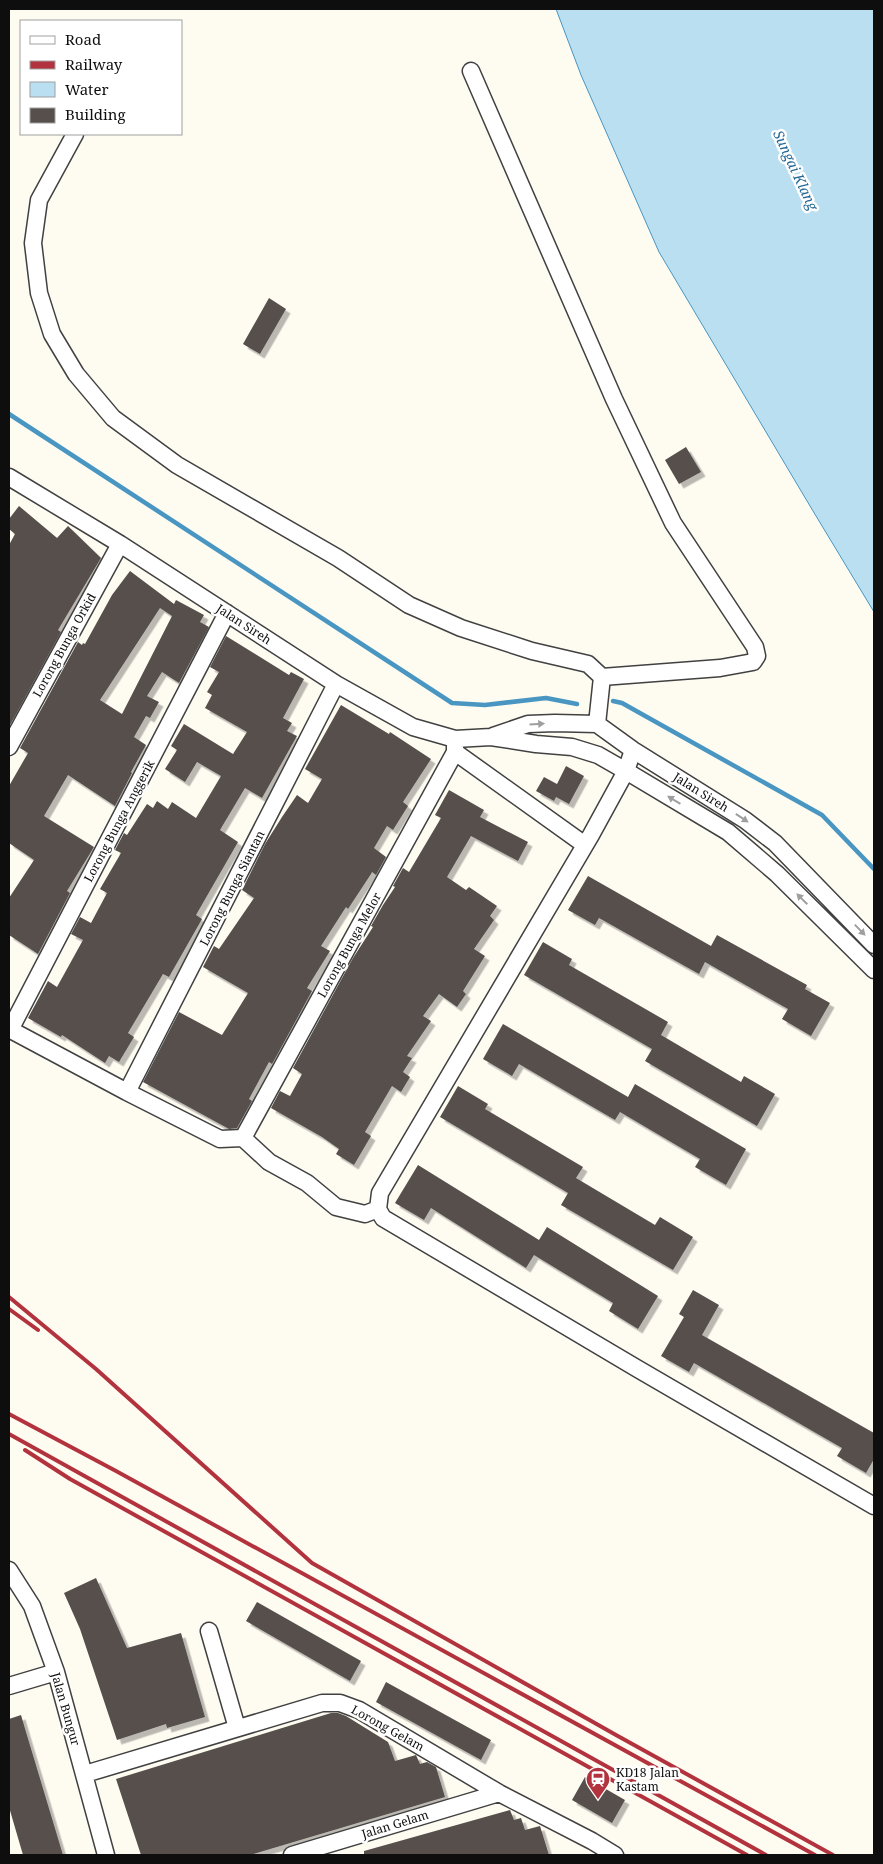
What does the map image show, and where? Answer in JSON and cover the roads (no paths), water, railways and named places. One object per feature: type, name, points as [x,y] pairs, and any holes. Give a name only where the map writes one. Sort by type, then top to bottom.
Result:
[{"type":"street","points":[[74,135],[39,200],[33,242],[38,293],[52,334],[76,374],[113,418],[177,465],[338,558],[409,605],[461,628],[532,651],[588,664],[602,677],[720,668],[753,662],[757,656],[755,647],[673,524],[614,399],[470,71]]},
{"type":"street","name":"Jalan Sireh","points":[[9,477],[120,544],[336,684],[413,727],[455,746],[491,737],[528,724],[597,724],[633,750],[716,801],[776,843],[874,945]]},
{"type":"street","name":"Lorong Bunga Orkid","points":[[9,747],[120,544]]},
{"type":"street","name":"Lorong Bunga Anggerik","points":[[9,1029],[227,613]]},
{"type":"street","points":[[597,724],[602,677]]},
{"type":"street","name":"Lorong Bunga Siantan","points":[[127,1092],[336,684]]},
{"type":"street","name":"Jalan Sireh","points":[[491,737],[572,747],[598,755],[728,832],[776,874],[874,970]]},
{"type":"street","points":[[455,746],[585,845]]},
{"type":"street","name":"Lorong Bunga Melor","points":[[243,1138],[455,746]]},
{"type":"street","points":[[633,750],[626,771],[585,845],[380,1193],[378,1209],[383,1218],[874,1506]]},
{"type":"street","points":[[9,1029],[220,1139],[243,1138],[269,1162],[307,1183],[336,1207],[365,1214],[378,1209]]},
{"type":"street","name":"Jalan Bungur","points":[[9,1570],[32,1606],[56,1672],[106,1855]]},
{"type":"street","points":[[209,1631],[237,1728]]},
{"type":"street","points":[[9,1686],[56,1672]]},
{"type":"street","name":"Lorong Gelam","points":[[84,1774],[322,1702],[340,1703],[359,1710],[499,1793],[592,1841],[614,1855]]},
{"type":"street","name":"Jalan Gelam","points":[[292,1855],[499,1793]]},
{"type":"water","name":"Sungai Klang","points":[[556,9],[874,9],[874,612],[659,252],[581,75]]},
{"type":"waterway","points":[[9,414],[452,703],[485,705],[546,698],[577,704]]},
{"type":"waterway","points":[[613,701],[622,703],[822,815],[874,869]]},
{"type":"railway","points":[[9,1297],[96,1369],[312,1563],[833,1855]]},
{"type":"railway","points":[[9,1309],[38,1330]]},
{"type":"railway","points":[[9,1414],[815,1855]]},
{"type":"railway","points":[[9,1434],[766,1855]]},
{"type":"railway","points":[[25,1450],[70,1479],[747,1855]]},
{"type":"place","name":"KD18 Jalan Kastam","points":[[598,1800]]}]
